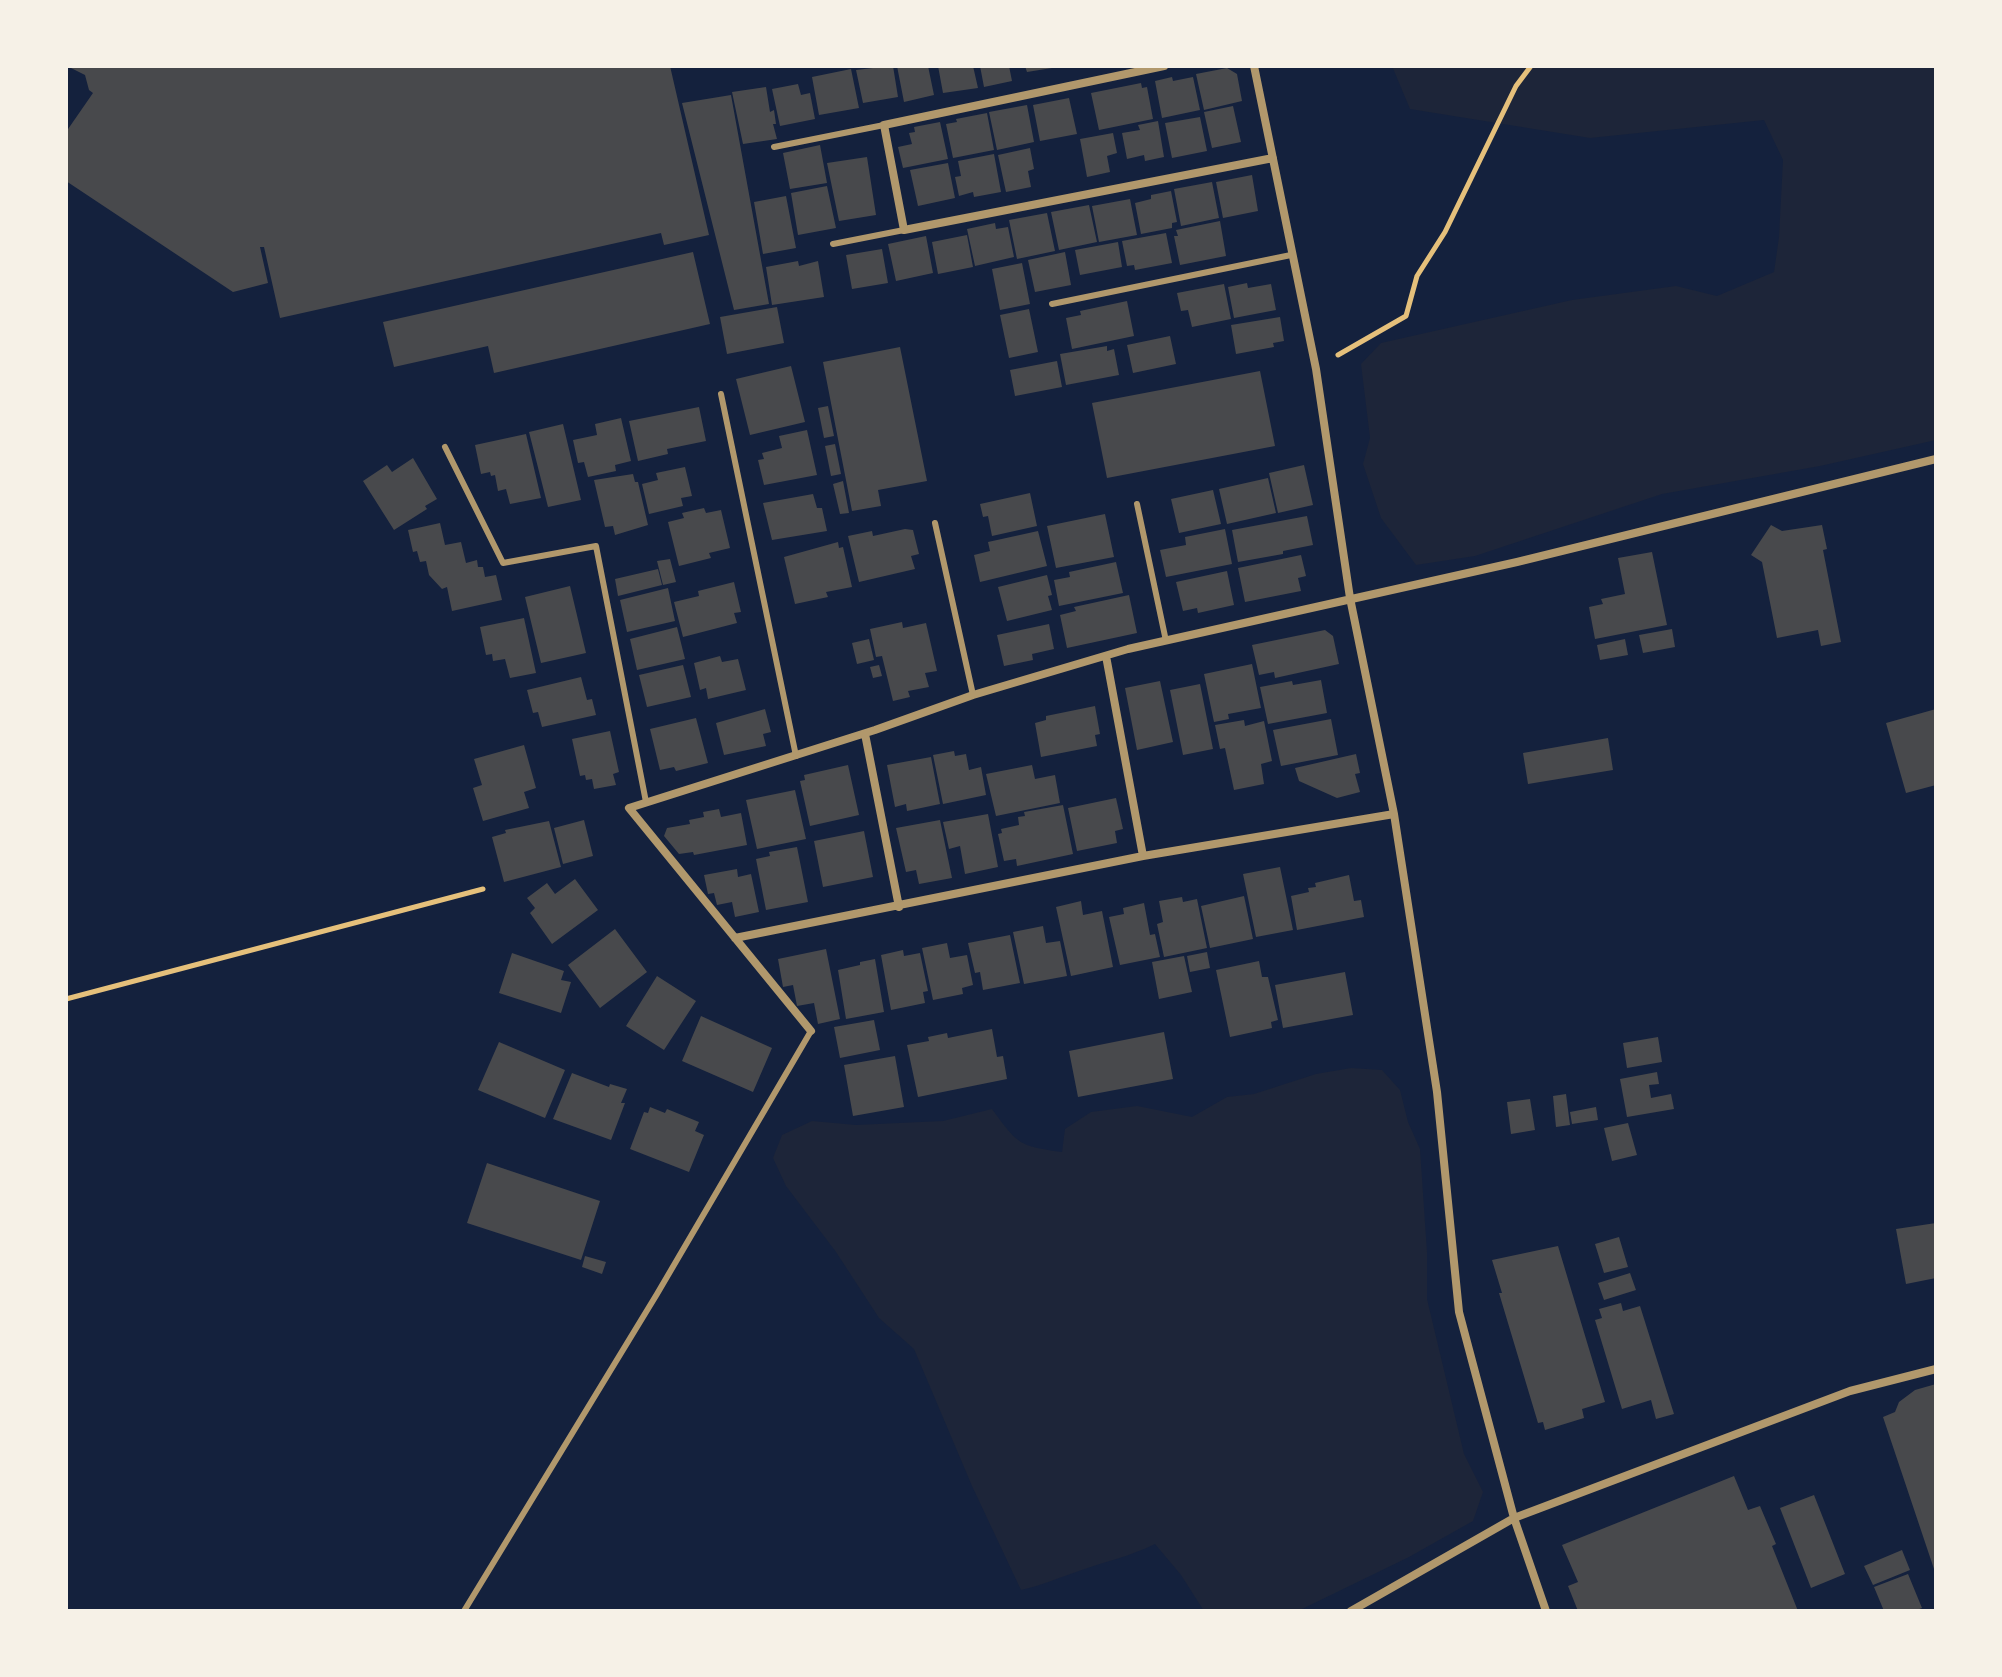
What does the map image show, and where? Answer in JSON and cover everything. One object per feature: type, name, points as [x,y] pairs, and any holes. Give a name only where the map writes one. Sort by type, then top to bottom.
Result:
[{"type":"street","points":[[1164,66],[884,125],[904,230],[1273,158]]},
{"type":"street","points":[[1254,66],[1316,369],[1350,598],[1394,814],[1437,1092],[1459,1312],[1514,1518],[1546,1611]]},
{"type":"street","points":[[811,1031],[629,808],[865,734],[973,695],[1106,656],[1517,562],[1936,459]]},
{"type":"street","points":[[1106,656],[1143,856]]},
{"type":"street","points":[[865,734],[899,907]]},
{"type":"street","points":[[735,938],[1143,856],[1394,814]]},
{"type":"street","points":[[1351,1611],[1514,1518],[1850,1391],[1936,1369]]},
{"type":"lane","points":[[774,147],[884,125]]},
{"type":"lane","points":[[833,244],[904,230]]},
{"type":"lane","points":[[1052,304],[1291,255]]},
{"type":"lane","points":[[721,394],[796,756]]},
{"type":"lane","points":[[445,447],[503,563],[596,546],[646,802]]},
{"type":"lane","points":[[1137,504],[1166,641]]},
{"type":"lane","points":[[935,523],[973,695]]},
{"type":"lane","points":[[464,1611],[657,1294],[811,1031]]},
{"type":"path","points":[[1316,369],[1406,316],[1417,276],[1445,232],[1516,86],[1531,66]]},
{"type":"path","points":[[66,999],[483,889]]},
{"type":"shaded area","points":[[1392,66],[1936,66],[1936,440],[1820,466],[1662,494],[1475,556],[1416,565],[1381,518],[1363,464],[1370,438],[1361,364],[1381,343],[1572,300],[1676,286],[1717,296],[1774,272],[1783,160],[1764,120],[1590,138],[1410,109]]},
{"type":"shaded area","points":[[1351,1068],[1382,1070],[1400,1090],[1408,1122],[1420,1149],[1427,1299],[1464,1454],[1483,1492],[1473,1521],[1409,1557],[1298,1611],[1204,1611],[1181,1575],[1155,1544],[1021,1590],[972,1486],[914,1349],[879,1318],[836,1252],[786,1186],[773,1158],[782,1135],[812,1121],[856,1125],[943,1121],[992,1109],[1020,1141],[1036,1148],[1062,1152],[1065,1129],[1091,1112],[1137,1106],[1192,1117],[1227,1097],[1254,1094],[1316,1074]]},
{"type":"building","points":[[67,66],[670,66],[709,235],[664,245],[661,233],[280,318],[264,247],[260,247],[268,283],[233,292],[66,181],[66,132],[93,93],[89,90],[85,75]]},
{"type":"building","points":[[893,66],[898,97],[863,103],[856,70]]},
{"type":"building","points":[[897,66],[928,66],[934,95],[904,102]]},
{"type":"building","points":[[938,66],[973,66],[978,88],[943,93]]},
{"type":"building","points":[[980,66],[1009,66],[1012,81],[984,87]]},
{"type":"building","points":[[1025,66],[1052,66],[1052,68],[1027,72]]},
{"type":"building","points":[[1227,68],[1237,74],[1242,101],[1204,110],[1196,74]]},
{"type":"building","points":[[851,69],[859,108],[819,115],[812,77]]},
{"type":"building","points":[[1172,77],[1173,81],[1193,77],[1200,110],[1162,118],[1155,81]]},
{"type":"building","points":[[1141,83],[1142,88],[1147,87],[1153,119],[1099,130],[1091,93]]},
{"type":"building","points":[[798,84],[801,95],[810,93],[815,119],[780,126],[772,89]]},
{"type":"building","points":[[766,87],[770,112],[774,110],[776,124],[773,124],[777,139],[743,144],[732,92]]},
{"type":"building","points":[[731,95],[769,304],[734,310],[682,103]]},
{"type":"building","points":[[1069,98],[1077,134],[1040,141],[1033,105]]},
{"type":"building","points":[[1027,105],[1034,142],[997,150],[989,112]]},
{"type":"building","points":[[1233,106],[1241,142],[1212,148],[1204,112]]},
{"type":"building","points":[[987,113],[994,150],[953,158],[946,124]]},
{"type":"building","points":[[1200,117],[1207,151],[1172,158],[1165,123]]},
{"type":"building","points":[[1158,121],[1164,157],[1145,161],[1144,155],[1127,159],[1122,133],[1140,130],[1138,125]]},
{"type":"building","points":[[940,122],[948,159],[903,168],[898,147],[912,144],[909,133],[915,132],[914,127]]},
{"type":"building","points":[[1113,133],[1117,153],[1107,156],[1110,172],[1087,177],[1080,139]]},
{"type":"building","points":[[820,145],[827,183],[790,189],[783,153]]},
{"type":"building","points":[[1030,148],[1034,169],[1028,171],[1031,187],[1006,192],[998,155]]},
{"type":"building","points":[[994,154],[1001,192],[974,197],[973,192],[959,196],[955,177],[961,176],[958,161]]},
{"type":"building","points":[[867,157],[876,215],[839,221],[827,163]]},
{"type":"building","points":[[948,163],[955,198],[918,206],[910,170]]},
{"type":"building","points":[[1252,175],[1258,211],[1223,218],[1216,182]]},
{"type":"building","points":[[1212,182],[1219,218],[1181,226],[1174,189]]},
{"type":"building","points":[[827,186],[836,228],[798,235],[791,193]]},
{"type":"building","points":[[1171,191],[1177,222],[1172,223],[1172,228],[1141,234],[1135,203],[1151,199],[1151,195]]},
{"type":"building","points":[[786,196],[796,248],[763,254],[754,202]]},
{"type":"building","points":[[1130,199],[1137,235],[1099,242],[1092,206]]},
{"type":"building","points":[[1089,205],[1097,242],[1059,250],[1051,212]]},
{"type":"building","points":[[1047,213],[1055,251],[1017,259],[1009,220]]},
{"type":"building","points":[[1220,221],[1226,256],[1180,265],[1174,236],[1178,236],[1176,230]]},
{"type":"building","points":[[995,223],[996,229],[1008,227],[1014,257],[975,266],[967,229]]},
{"type":"building","points":[[1166,233],[1172,263],[1135,270],[1134,265],[1127,266],[1122,241]]},
{"type":"building","points":[[967,235],[973,267],[938,274],[932,242]]},
{"type":"building","points":[[926,236],[933,273],[896,281],[888,244]]},
{"type":"building","points":[[1118,242],[1122,267],[1080,275],[1075,250]]},
{"type":"building","points":[[882,249],[888,283],[852,289],[846,255]]},
{"type":"building","points":[[693,252],[710,324],[494,373],[488,346],[394,367],[383,322]]},
{"type":"building","points":[[1065,252],[1071,285],[1035,292],[1028,260]]},
{"type":"building","points":[[798,261],[799,266],[818,261],[824,297],[772,305],[766,267]]},
{"type":"building","points":[[1022,263],[1030,304],[1000,310],[992,269]]},
{"type":"building","points":[[1247,283],[1248,288],[1271,284],[1276,310],[1234,318],[1228,287]]},
{"type":"building","points":[[1224,284],[1231,319],[1192,327],[1188,310],[1181,311],[1177,293]]},
{"type":"building","points":[[1127,301],[1134,336],[1072,349],[1066,318],[1081,315],[1080,311]]},
{"type":"building","points":[[777,307],[784,343],[727,354],[720,317]]},
{"type":"building","points":[[1029,309],[1038,352],[1009,358],[1000,315]]},
{"type":"building","points":[[1280,317],[1284,341],[1273,343],[1274,347],[1236,354],[1231,325]]},
{"type":"building","points":[[1170,336],[1176,364],[1133,373],[1127,345]]},
{"type":"building","points":[[1107,346],[1107,351],[1114,349],[1119,375],[1066,385],[1060,354]]},
{"type":"building","points":[[900,347],[927,481],[878,490],[881,506],[852,511],[823,362]]},
{"type":"building","points":[[1057,361],[1062,387],[1015,396],[1010,370]]},
{"type":"building","points":[[791,366],[805,422],[750,435],[736,379]]},
{"type":"building","points":[[1260,371],[1275,446],[1107,478],[1092,403]]},
{"type":"building","points":[[828,406],[834,436],[824,438],[818,408]]},
{"type":"building","points":[[699,407],[706,441],[667,449],[668,454],[638,461],[629,421]]},
{"type":"building","points":[[621,418],[631,461],[615,465],[616,471],[588,477],[584,462],[578,463],[573,440],[597,435],[595,424]]},
{"type":"building","points":[[563,424],[581,500],[548,507],[529,432]]},
{"type":"building","points":[[807,430],[817,475],[764,485],[758,460],[764,459],[762,453],[782,448],[779,436]]},
{"type":"building","points":[[526,434],[541,498],[510,504],[506,489],[498,491],[495,475],[491,476],[490,472],[481,474],[475,445]]},
{"type":"building","points":[[835,444],[841,474],[831,476],[825,446]]},
{"type":"building","points":[[413,458],[437,499],[394,530],[363,481],[387,465],[392,472]]},
{"type":"building","points":[[1304,465],[1313,505],[1278,513],[1269,473]]},
{"type":"building","points":[[685,467],[692,496],[681,498],[683,506],[649,514],[642,484],[658,480],[656,473]]},
{"type":"building","points":[[633,474],[635,482],[638,482],[648,525],[615,535],[613,526],[605,527],[594,480]]},
{"type":"building","points":[[1268,478],[1276,513],[1227,524],[1219,489]]},
{"type":"building","points":[[843,481],[849,513],[840,514],[833,484]]},
{"type":"building","points":[[1213,490],[1221,524],[1179,533],[1171,499]]},
{"type":"building","points":[[1030,493],[1037,526],[992,536],[988,516],[983,517],[980,504]]},
{"type":"building","points":[[813,494],[817,508],[822,508],[827,531],[772,540],[763,503]]},
{"type":"building","points":[[704,508],[706,513],[721,510],[730,548],[709,553],[711,558],[679,566],[668,522],[684,518],[682,513]]},
{"type":"building","points":[[1105,514],[1114,557],[1056,568],[1047,526]]},
{"type":"building","points":[[1307,516],[1313,545],[1238,562],[1232,530]]},
{"type":"building","points":[[440,523],[445,545],[461,542],[466,563],[477,560],[478,567],[483,567],[485,577],[496,575],[502,600],[452,611],[447,587],[442,589],[429,575],[426,561],[420,562],[417,551],[413,552],[408,530]]},
{"type":"building","points":[[1771,525],[1782,531],[1822,525],[1827,549],[1823,550],[1841,642],[1821,646],[1818,630],[1777,638],[1762,562],[1751,555]]},
{"type":"building","points":[[1225,529],[1232,564],[1166,577],[1160,550],[1186,545],[1185,537]]},
{"type":"building","points":[[913,530],[919,554],[911,556],[915,569],[859,582],[848,536],[872,531],[873,536]]},
{"type":"building","points":[[1038,531],[1047,566],[980,582],[974,555],[990,551],[988,542]]},
{"type":"building","points":[[838,542],[839,548],[843,547],[852,587],[826,592],[828,597],[795,604],[784,557]]},
{"type":"building","points":[[1652,552],[1667,625],[1595,639],[1589,607],[1603,604],[1601,599],[1625,594],[1618,558]]},
{"type":"building","points":[[1301,555],[1306,576],[1298,578],[1301,591],[1245,602],[1238,568]]},
{"type":"building","points":[[670,559],[676,582],[663,585],[657,561]]},
{"type":"building","points":[[1116,562],[1123,593],[1059,606],[1054,580],[1070,577],[1069,572]]},
{"type":"building","points":[[658,569],[662,585],[618,596],[615,579]]},
{"type":"building","points":[[1227,571],[1234,605],[1198,613],[1197,608],[1183,611],[1176,582]]},
{"type":"building","points":[[1047,575],[1052,610],[1007,621],[998,587]]},
{"type":"building","points":[[734,582],[741,612],[734,613],[737,623],[683,637],[674,602],[699,596],[698,591]]},
{"type":"building","points":[[570,586],[586,653],[541,663],[525,597]]},
{"type":"building","points":[[668,588],[675,621],[627,632],[620,600]]},
{"type":"building","points":[[1129,595],[1137,633],[1067,648],[1060,615],[1076,611],[1074,607]]},
{"type":"building","points":[[524,618],[536,673],[510,678],[505,659],[493,661],[492,654],[486,655],[480,627]]},
{"type":"building","points":[[902,622],[903,628],[926,623],[937,671],[925,673],[929,687],[908,691],[910,697],[893,701],[882,656],[876,657],[870,629]]},
{"type":"building","points":[[1049,624],[1054,649],[1032,654],[1033,660],[1004,666],[997,635]]},
{"type":"building","points":[[677,627],[685,659],[637,670],[630,639]]},
{"type":"building","points":[[1672,629],[1675,647],[1643,653],[1639,635]]},
{"type":"building","points":[[1325,630],[1333,636],[1339,664],[1275,678],[1274,672],[1259,675],[1252,645]]},
{"type":"building","points":[[869,639],[874,660],[857,664],[852,643]]},
{"type":"building","points":[[1625,639],[1628,655],[1600,660],[1597,645]]},
{"type":"building","points":[[720,656],[722,662],[738,659],[746,690],[708,699],[706,688],[700,690],[694,663]]},
{"type":"building","points":[[1252,664],[1261,708],[1228,714],[1229,719],[1214,722],[1204,674]]},
{"type":"building","points":[[683,665],[691,697],[647,707],[639,675]]},
{"type":"building","points":[[879,665],[882,676],[873,678],[870,667]]},
{"type":"building","points":[[581,677],[587,700],[592,699],[596,715],[542,727],[538,712],[533,713],[527,690]]},
{"type":"building","points":[[1321,680],[1327,713],[1268,724],[1260,687]]},
{"type":"building","points":[[1160,681],[1173,742],[1137,750],[1125,688]]},
{"type":"building","points":[[1200,684],[1213,749],[1183,755],[1170,690]]},
{"type":"building","points":[[1095,706],[1100,734],[1095,735],[1097,746],[1041,757],[1035,723],[1046,720],[1046,716]]},
{"type":"building","points":[[765,709],[771,732],[763,734],[766,746],[724,755],[716,723]]},
{"type":"building","points":[[1936,709],[1936,785],[1906,793],[1886,723]]},
{"type":"building","points":[[696,718],[708,763],[676,771],[674,767],[660,770],[650,729]]},
{"type":"building","points":[[1331,719],[1338,755],[1281,766],[1273,730]]},
{"type":"building","points":[[1244,720],[1245,726],[1264,721],[1272,761],[1261,764],[1264,784],[1234,790],[1225,748],[1220,749],[1215,725]]},
{"type":"building","points":[[610,731],[619,772],[613,774],[616,785],[594,789],[592,779],[586,780],[585,775],[580,776],[572,739]]},
{"type":"building","points":[[1608,738],[1613,770],[1528,784],[1523,753]]},
{"type":"building","points":[[524,745],[536,788],[524,792],[529,808],[483,821],[473,788],[482,785],[474,759]]},
{"type":"building","points":[[954,751],[955,756],[966,754],[969,770],[981,767],[986,795],[943,804],[933,755]]},
{"type":"building","points":[[1356,754],[1360,773],[1355,774],[1360,792],[1337,798],[1299,781],[1295,768]]},
{"type":"building","points":[[931,757],[940,804],[907,811],[906,804],[895,807],[887,765]]},
{"type":"building","points":[[848,765],[859,815],[810,826],[800,781],[805,780],[804,775]]},
{"type":"building","points":[[1032,765],[1035,779],[1055,775],[1060,803],[996,816],[986,774]]},
{"type":"building","points":[[795,790],[806,839],[757,849],[746,800]]},
{"type":"building","points":[[1116,798],[1123,829],[1115,831],[1117,843],[1077,851],[1068,808]]},
{"type":"building","points":[[1063,805],[1073,854],[1017,866],[1016,859],[1004,861],[998,834],[1002,833],[1001,829],[1019,825],[1018,817],[1025,816],[1024,812]]},
{"type":"building","points":[[719,809],[721,817],[741,813],[747,845],[694,855],[693,852],[679,854],[664,836],[667,828],[690,824],[689,820],[704,817],[703,812]]},
{"type":"building","points":[[988,814],[998,867],[965,874],[960,846],[949,849],[943,822]]},
{"type":"building","points":[[584,820],[593,856],[563,864],[554,828]]},
{"type":"building","points":[[940,820],[952,878],[919,884],[916,870],[906,872],[896,828]]},
{"type":"building","points":[[549,821],[561,867],[504,882],[492,837],[506,833],[505,830]]},
{"type":"building","points":[[864,831],[873,877],[823,887],[814,841]]},
{"type":"building","points":[[797,847],[808,902],[766,910],[756,859],[770,856],[769,852]]},
{"type":"building","points":[[1280,867],[1293,930],[1256,937],[1243,874]]},
{"type":"building","points":[[737,869],[738,877],[751,874],[759,912],[735,917],[732,902],[717,905],[714,893],[708,894],[704,875]]},
{"type":"building","points":[[1349,875],[1354,901],[1361,900],[1364,917],[1297,930],[1291,896],[1309,892],[1308,888],[1316,887],[1315,883]]},
{"type":"building","points":[[575,879],[598,910],[552,944],[530,913],[535,908],[527,898],[547,883],[555,894]]},
{"type":"building","points":[[1244,896],[1253,939],[1210,948],[1201,906]]},
{"type":"building","points":[[1182,897],[1183,902],[1197,899],[1207,948],[1164,957],[1157,924],[1163,922],[1159,901]]},
{"type":"building","points":[[1081,901],[1083,915],[1102,911],[1113,967],[1071,976],[1056,907]]},
{"type":"building","points":[[1144,903],[1150,935],[1155,934],[1160,957],[1120,965],[1109,917],[1124,914],[1123,908]]},
{"type":"building","points":[[1043,926],[1046,943],[1060,941],[1067,976],[1024,984],[1013,932]]},
{"type":"building","points":[[615,929],[647,972],[600,1008],[568,965]]},
{"type":"building","points":[[1010,935],[1020,983],[983,990],[980,972],[975,973],[968,943]]},
{"type":"building","points":[[947,943],[950,958],[967,955],[973,985],[962,988],[963,994],[933,1000],[922,948]]},
{"type":"building","points":[[826,949],[840,1019],[818,1024],[814,1003],[797,1006],[793,985],[783,987],[778,959]]},
{"type":"building","points":[[903,950],[904,956],[920,953],[928,991],[923,992],[925,1003],[891,1010],[881,955]]},
{"type":"building","points":[[1207,952],[1210,968],[1190,972],[1187,956]]},
{"type":"building","points":[[512,953],[564,971],[561,980],[571,982],[561,1013],[499,993]]},
{"type":"building","points":[[1184,956],[1192,992],[1159,999],[1152,962]]},
{"type":"building","points":[[875,959],[884,1012],[846,1019],[838,970]]},
{"type":"building","points":[[1259,961],[1262,977],[1268,977],[1278,1020],[1271,1022],[1272,1028],[1230,1037],[1216,970]]},
{"type":"building","points":[[1345,972],[1353,1015],[1283,1028],[1275,985]]},
{"type":"building","points":[[657,976],[696,1001],[664,1050],[626,1026]]},
{"type":"building","points":[[701,1016],[772,1048],[753,1092],[682,1061]]},
{"type":"building","points":[[874,1020],[880,1050],[840,1058],[834,1027]]},
{"type":"building","points":[[992,1029],[997,1057],[1003,1056],[1007,1079],[918,1097],[907,1045],[929,1041],[928,1037],[947,1033],[948,1038]]},
{"type":"building","points":[[1164,1032],[1173,1079],[1078,1097],[1069,1051]]},
{"type":"building","points":[[1658,1037],[1662,1062],[1627,1068],[1623,1043]]},
{"type":"building","points":[[499,1042],[565,1070],[545,1118],[478,1090]]},
{"type":"building","points":[[895,1056],[904,1107],[853,1116],[844,1065]]},
{"type":"building","points":[[1657,1072],[1659,1084],[1649,1085],[1651,1098],[1671,1094],[1674,1109],[1627,1117],[1620,1079]]},
{"type":"building","points":[[572,1073],[609,1087],[610,1084],[627,1089],[611,1140],[553,1119]]},
{"type":"building","points":[[1566,1094],[1570,1125],[1556,1127],[1553,1096]]},
{"type":"building","points":[[1530,1099],[1535,1130],[1511,1134],[1507,1102]]},
{"type":"building","points":[[650,1107],[665,1113],[667,1109],[699,1122],[695,1131],[704,1135],[689,1172],[630,1149],[644,1112],[648,1113]]},
{"type":"building","points":[[1596,1107],[1598,1120],[1572,1124],[1570,1112]]},
{"type":"building","points":[[1628,1123],[1637,1155],[1612,1161],[1604,1128]]},
{"type":"building","points":[[487,1163],[600,1201],[581,1260],[467,1223]]},
{"type":"building","points":[[1936,1223],[1936,1278],[1906,1284],[1896,1229]]},
{"type":"building","points":[[1619,1237],[1628,1267],[1604,1273],[1595,1244]]},
{"type":"building","points":[[1558,1246],[1605,1402],[1582,1409],[1584,1418],[1545,1430],[1543,1422],[1538,1423],[1492,1260]]},
{"type":"building","points":[[585,1256],[606,1262],[602,1274],[582,1267]]},
{"type":"building","points":[[1630,1273],[1636,1290],[1604,1300],[1598,1283]]},
{"type":"building","points":[[1621,1303],[1623,1311],[1640,1306],[1674,1414],[1656,1419],[1651,1400],[1622,1409],[1595,1320],[1602,1318],[1599,1309]]},
{"type":"building","points":[[1936,1384],[1935,1572],[1883,1417],[1895,1412],[1899,1402],[1915,1390]]},
{"type":"building","points":[[1734,1476],[1748,1510],[1760,1506],[1798,1611],[1578,1611],[1568,1586],[1578,1582],[1562,1545]]},
{"type":"building","points":[[1814,1495],[1845,1574],[1811,1588],[1780,1508]]},
{"type":"building","points":[[1902,1550],[1910,1570],[1873,1585],[1864,1566]]},
{"type":"building","points":[[1908,1574],[1922,1608],[1884,1611],[1874,1587]]}]
